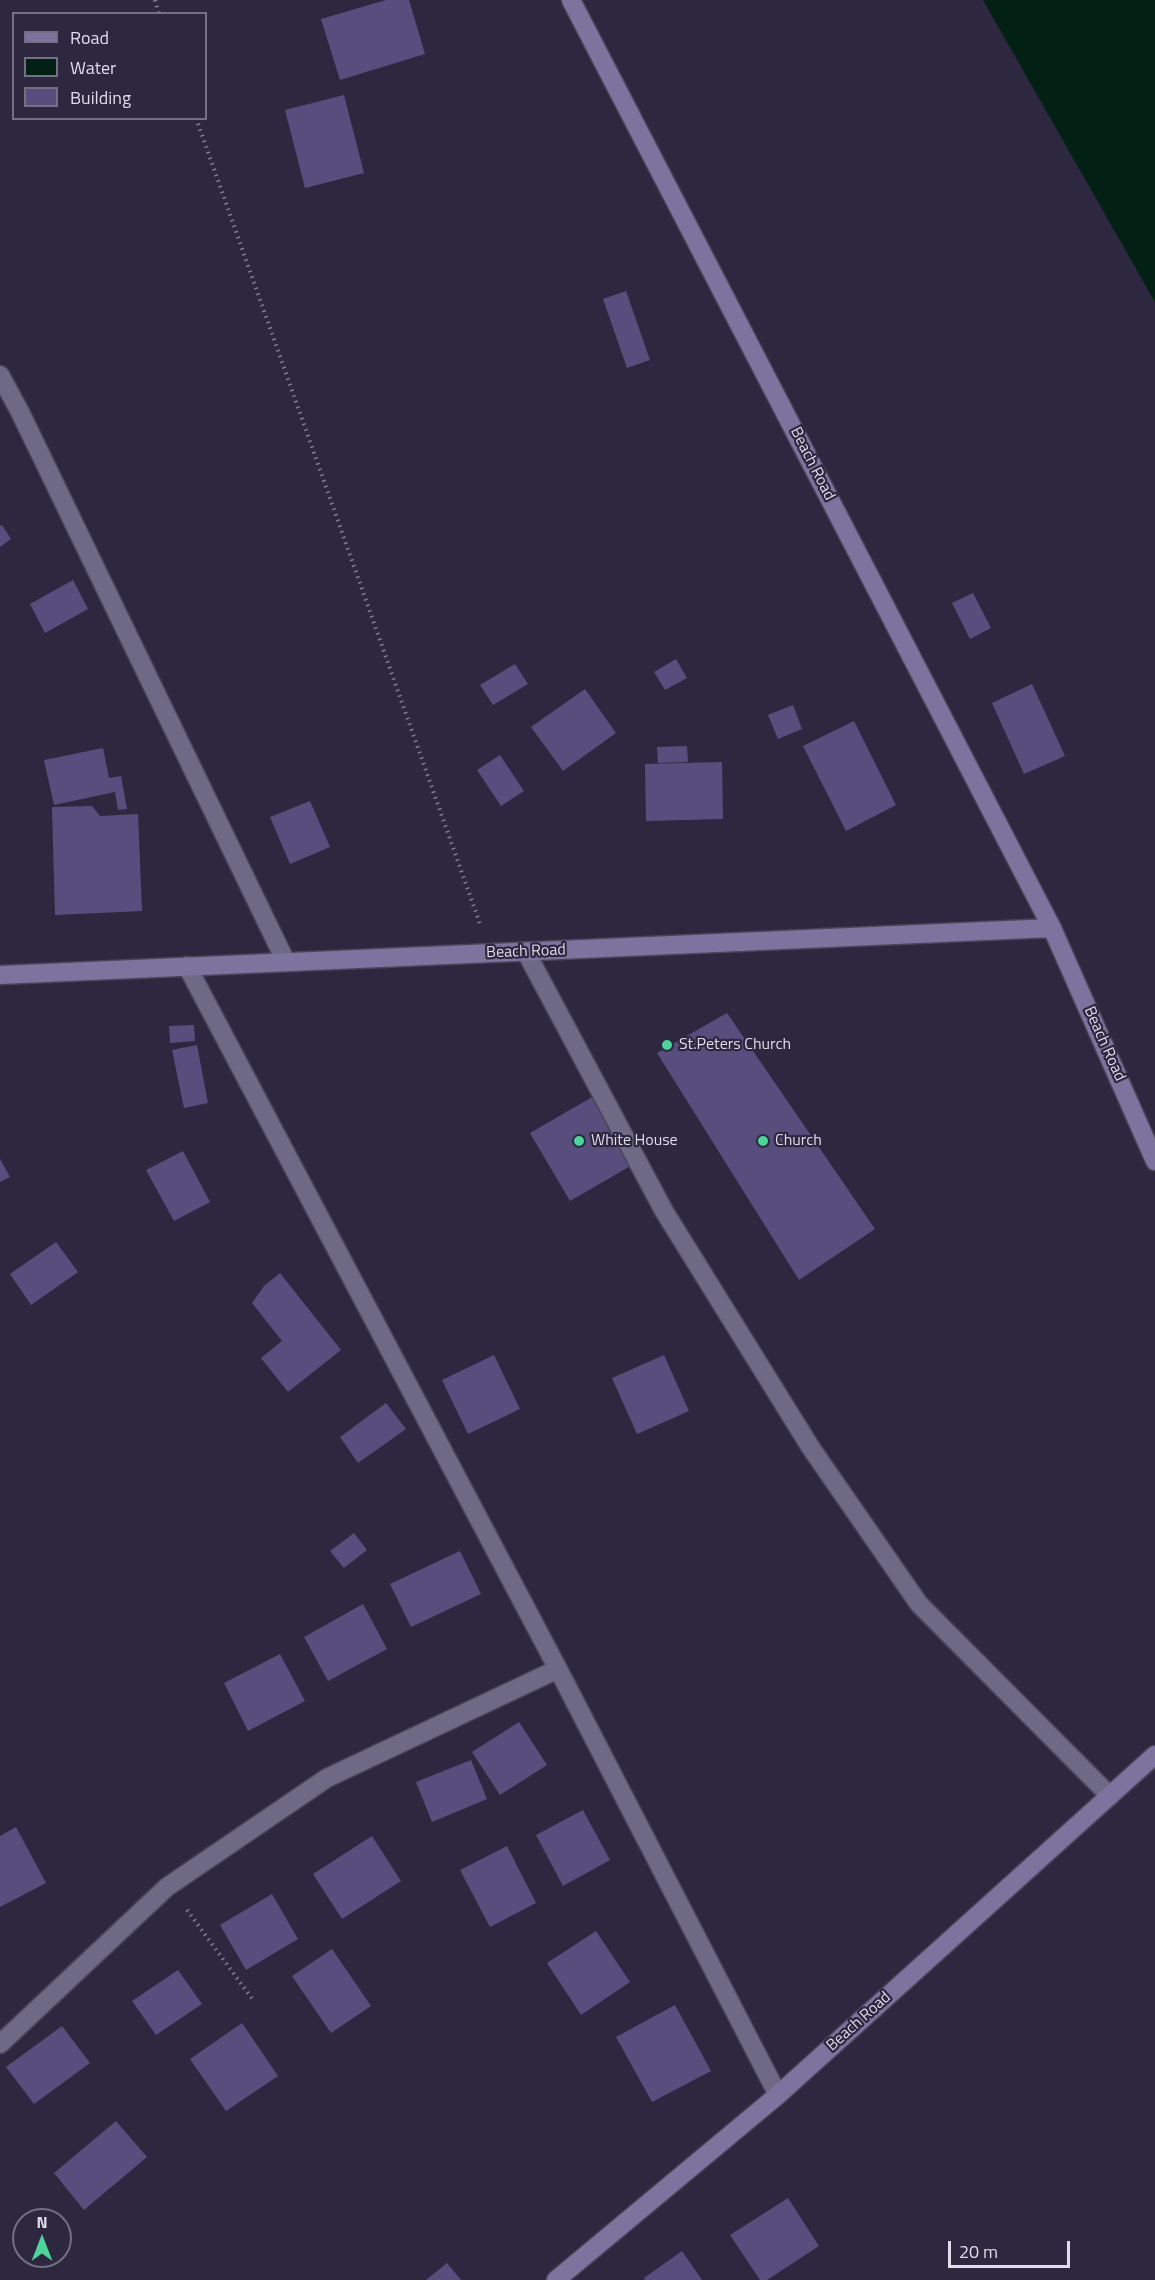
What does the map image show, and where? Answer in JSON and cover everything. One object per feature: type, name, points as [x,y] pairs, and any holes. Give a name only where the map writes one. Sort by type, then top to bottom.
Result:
[{"type":"street","name":"Beach Road","points":[[571,0],[1052,928],[1155,1161]]},
{"type":"street","points":[[0,375],[286,962]]},
{"type":"street","name":"Beach Road","points":[[0,975],[1052,928]]},
{"type":"street","points":[[526,952],[664,1211],[811,1448],[919,1604],[1110,1796]]},
{"type":"street","points":[[187,966],[558,1669],[778,2095]]},
{"type":"street","points":[[0,2044],[167,1887],[327,1778],[558,1669]]},
{"type":"street","name":"Beach Road","points":[[556,2280],[778,2095],[1155,1755]]},
{"type":"path","points":[[197,120],[490,953]]},
{"type":"path","points":[[167,1887],[193,1917],[253,2000]]},
{"type":"water","points":[[983,0],[1155,0],[1155,302]]},
{"type":"building","points":[[386,0],[409,0],[425,54],[340,80],[321,19]]},
{"type":"building","points":[[344,95],[364,173],[305,188],[285,110]]},
{"type":"building","points":[[626,291],[650,360],[627,368],[603,299]]},
{"type":"building","points":[[2,525],[11,539],[0,547],[0,526]]},
{"type":"building","points":[[73,580],[88,609],[45,633],[30,604]]},
{"type":"building","points":[[973,593],[991,628],[970,639],[952,603]]},
{"type":"building","points":[[676,659],[687,678],[665,690],[654,672]]},
{"type":"building","points":[[515,664],[528,684],[493,705],[480,685]]},
{"type":"building","points":[[1032,684],[1065,756],[1024,774],[992,703]]},
{"type":"building","points":[[585,689],[616,733],[563,771],[531,727]]},
{"type":"building","points":[[793,705],[802,729],[778,739],[768,715]]},
{"type":"building","points":[[854,721],[896,805],[846,831],[803,746]]},
{"type":"building","points":[[687,746],[688,762],[658,763],[657,747]]},
{"type":"building","points":[[103,748],[109,778],[121,776],[127,809],[118,810],[115,792],[54,805],[44,760]]},
{"type":"building","points":[[500,755],[524,791],[501,806],[477,770]]},
{"type":"building","points":[[722,762],[723,819],[646,821],[645,764]]},
{"type":"building","points":[[310,801],[330,847],[290,864],[270,817]]},
{"type":"building","points":[[92,806],[100,816],[138,814],[142,911],[55,915],[52,807]]},
{"type":"building","name":"Church","points":[[727,1013],[875,1229],[799,1280],[657,1053]]},
{"type":"building","points":[[194,1025],[195,1041],[170,1043],[169,1026]]},
{"type":"building","points":[[197,1045],[208,1103],[184,1108],[172,1050]]},
{"type":"building","points":[[594,1096],[634,1164],[570,1201],[530,1133]]},
{"type":"building","points":[[183,1151],[210,1202],[174,1221],[146,1170]]},
{"type":"building","points":[[0,1159],[10,1177],[0,1182]]},
{"type":"building","points":[[56,1242],[78,1272],[31,1305],[10,1274]]},
{"type":"building","points":[[280,1273],[341,1350],[288,1392],[261,1358],[282,1341],[252,1303],[264,1286]]},
{"type":"building","points":[[494,1355],[520,1409],[468,1434],[442,1380]]},
{"type":"building","points":[[664,1355],[689,1411],[637,1434],[612,1378]]},
{"type":"building","points":[[386,1403],[406,1429],[358,1463],[340,1437]]},
{"type":"building","points":[[354,1533],[367,1550],[344,1568],[330,1551]]},
{"type":"building","points":[[460,1551],[481,1594],[411,1627],[390,1584]]},
{"type":"building","points":[[363,1604],[387,1649],[328,1681],[304,1637]]},
{"type":"building","points":[[280,1654],[305,1701],[248,1731],[224,1683]]},
{"type":"building","points":[[519,1722],[547,1765],[500,1795],[472,1752]]},
{"type":"building","points":[[471,1760],[487,1799],[432,1822],[416,1782]]},
{"type":"building","points":[[583,1810],[610,1860],[563,1886],[536,1835]]},
{"type":"building","points":[[16,1827],[46,1883],[0,1907],[0,1836]]},
{"type":"building","points":[[372,1836],[401,1881],[342,1919],[313,1874]]},
{"type":"building","points":[[507,1846],[536,1903],[490,1927],[460,1870]]},
{"type":"building","points":[[272,1894],[298,1939],[246,1970],[220,1925]]},
{"type":"building","points":[[596,1931],[630,1982],[581,2015],[547,1963]]},
{"type":"building","points":[[332,1949],[371,2006],[331,2033],[292,1976]]},
{"type":"building","points":[[178,1970],[202,2004],[156,2035],[132,2001]]},
{"type":"building","points":[[675,2005],[711,2071],[652,2102],[616,2037]]},
{"type":"building","points":[[242,2023],[278,2076],[226,2111],[190,2059]]},
{"type":"building","points":[[62,2026],[90,2063],[34,2104],[6,2067]]},
{"type":"building","points":[[116,2121],[147,2157],[84,2210],[54,2173]]},
{"type":"building","points":[[788,2198],[819,2246],[767,2280],[760,2280],[730,2235]]},
{"type":"building","points":[[682,2251],[702,2280],[645,2280],[644,2278]]},
{"type":"building","points":[[447,2263],[461,2280],[426,2280]]},
{"type":"place","name":"St.Peters Church","points":[[667,1045]]},
{"type":"place","name":"White House","points":[[579,1141]]},
{"type":"place","name":"Church","points":[[763,1141]]}]
